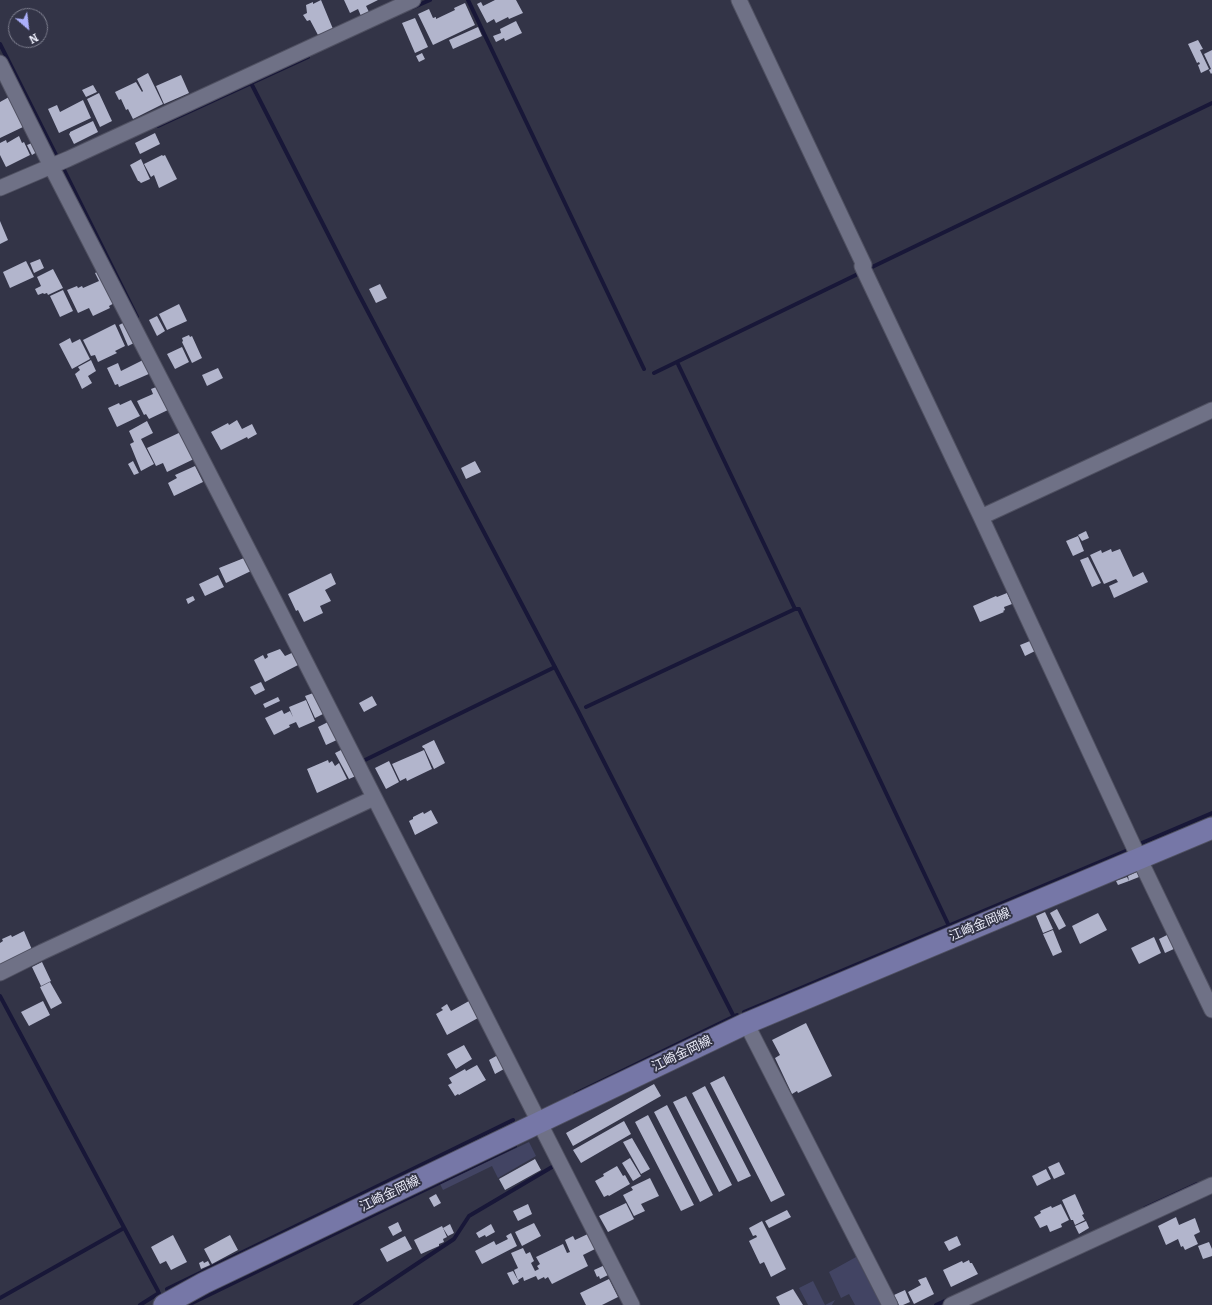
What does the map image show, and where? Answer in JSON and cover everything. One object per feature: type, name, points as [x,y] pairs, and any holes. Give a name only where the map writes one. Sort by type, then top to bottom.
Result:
[{"type":"main road","name":"江崎金岡線","points":[[164,1305],[204,1283],[746,1023],[1212,828]]},
{"type":"street","points":[[0,188],[412,0]]},
{"type":"street","points":[[739,0],[1139,858],[1212,1010]]},
{"type":"street","points":[[0,63],[51,166],[273,598],[632,1305]]},
{"type":"street","points":[[981,517],[1212,410]]},
{"type":"street","points":[[0,973],[374,798]]},
{"type":"street","points":[[746,1023],[890,1305]]},
{"type":"street","points":[[952,1305],[1212,1185]]},
{"type":"shaded area","points":[[529,1142],[536,1156],[498,1178],[492,1166],[443,1190],[440,1184]]},
{"type":"shaded area","points":[[856,1257],[881,1305],[855,1305],[849,1294],[841,1298],[829,1272]]},
{"type":"shaded area","points":[[813,1281],[825,1305],[808,1305],[799,1288]]},
{"type":"shaded area","points":[[835,1300],[832,1305],[825,1305]]},
{"type":"building","points":[[321,0],[333,29],[318,35],[310,20],[307,21],[303,15],[307,13],[306,5],[313,2],[313,4]]},
{"type":"building","points":[[344,0],[378,0],[366,6],[369,12],[361,16],[358,9],[350,13]]},
{"type":"building","points":[[495,0],[516,0],[523,13],[509,19],[508,17],[496,23],[494,19],[487,23],[477,4],[481,2],[483,6]]},
{"type":"building","points":[[465,3],[475,25],[433,45],[418,14],[429,9],[433,18],[436,17],[436,19],[455,10],[454,8]]},
{"type":"building","points":[[415,18],[428,47],[415,53],[402,23]]},
{"type":"building","points":[[516,21],[522,33],[505,41],[504,38],[496,42],[493,36],[501,33],[500,29]]},
{"type":"building","points":[[478,27],[482,36],[453,49],[449,40]]},
{"type":"building","points":[[1198,40],[1203,49],[1200,50],[1209,69],[1201,73],[1198,65],[1200,64],[1199,62],[1197,63],[1188,44]]},
{"type":"building","points":[[1212,50],[1211,74],[1209,70],[1211,69],[1204,54]]},
{"type":"building","points":[[422,53],[425,59],[419,62],[416,56]]},
{"type":"building","points":[[148,73],[163,104],[133,119],[128,109],[126,110],[121,99],[119,100],[115,92],[136,82],[142,92],[143,91],[137,79]]},
{"type":"building","points":[[181,75],[189,93],[164,104],[156,86]]},
{"type":"building","points":[[93,85],[97,92],[86,97],[82,90]]},
{"type":"building","points":[[99,93],[112,121],[100,127],[87,99]]},
{"type":"building","points":[[9,97],[23,127],[0,138],[0,102]]},
{"type":"building","points":[[83,100],[91,118],[59,133],[48,109],[57,105],[60,112]]},
{"type":"building","points":[[93,121],[98,132],[74,144],[69,134],[70,132]]},
{"type":"building","points":[[155,133],[160,144],[140,154],[135,143]]},
{"type":"building","points":[[19,136],[22,143],[24,142],[30,155],[6,167],[0,155],[0,143],[6,140],[7,143]]},
{"type":"building","points":[[32,143],[37,152],[32,155],[27,145]]},
{"type":"building","points":[[165,155],[177,179],[159,188],[154,175],[151,177],[144,164]]},
{"type":"building","points":[[141,159],[150,179],[141,183],[138,181],[130,165]]},
{"type":"building","points":[[0,221],[8,240],[0,244]]},
{"type":"building","points":[[40,259],[44,268],[34,273],[30,263]]},
{"type":"building","points":[[26,261],[34,277],[10,288],[3,272]]},
{"type":"building","points":[[53,269],[63,288],[48,295],[47,293],[43,293],[38,295],[35,289],[41,286],[37,277]]},
{"type":"building","points":[[101,270],[116,302],[109,306],[110,308],[93,316],[89,308],[78,313],[67,290],[77,286],[78,288],[82,286],[83,288],[99,281],[95,273]]},
{"type":"building","points":[[380,284],[387,298],[376,303],[369,289]]},
{"type":"building","points":[[63,290],[73,311],[60,317],[50,296]]},
{"type":"building","points":[[179,304],[187,321],[167,330],[159,314]]},
{"type":"building","points":[[157,316],[165,331],[157,336],[149,320]]},
{"type":"building","points":[[127,321],[136,342],[128,346],[119,325]]},
{"type":"building","points":[[115,324],[125,346],[115,351],[117,353],[98,362],[95,355],[91,356],[83,340]]},
{"type":"building","points":[[189,335],[190,337],[192,336],[202,358],[192,363],[182,342],[182,338]]},
{"type":"building","points":[[70,338],[72,343],[80,339],[90,359],[72,369],[59,344]]},
{"type":"building","points":[[182,347],[189,362],[175,369],[167,354]]},
{"type":"building","points":[[145,359],[151,373],[119,387],[118,384],[115,385],[107,368],[118,363],[121,371]]},
{"type":"building","points":[[91,360],[96,371],[88,376],[92,383],[82,389],[75,374],[80,370],[78,367]]},
{"type":"building","points":[[218,368],[223,378],[207,386],[202,375]]},
{"type":"building","points":[[159,386],[170,409],[149,419],[146,414],[144,415],[137,401],[153,394],[151,389]]},
{"type":"building","points":[[131,400],[140,416],[117,427],[108,408]]},
{"type":"building","points":[[237,420],[242,429],[252,424],[257,434],[248,439],[247,437],[221,450],[211,432]]},
{"type":"building","points":[[147,421],[153,433],[141,439],[154,464],[141,471],[130,444],[134,442],[129,431]]},
{"type":"building","points":[[183,431],[196,458],[167,472],[163,463],[156,466],[147,448]]},
{"type":"building","points":[[133,461],[139,473],[134,475],[128,464]]},
{"type":"building","points":[[475,461],[481,472],[466,479],[461,468]]},
{"type":"building","points":[[195,466],[203,482],[174,496],[168,483],[177,478],[175,475]]},
{"type":"building","points":[[1086,531],[1089,538],[1082,541],[1078,535]]},
{"type":"building","points":[[1078,536],[1084,551],[1073,556],[1066,541]]},
{"type":"building","points":[[1111,549],[1112,552],[1120,549],[1133,577],[1143,572],[1148,582],[1114,598],[1109,586],[1118,582],[1116,579],[1104,584],[1090,555],[1101,550],[1102,553]]},
{"type":"building","points":[[1088,557],[1101,583],[1092,587],[1080,560]]},
{"type":"building","points":[[244,558],[251,571],[226,583],[219,568]]},
{"type":"building","points":[[331,573],[336,584],[325,590],[331,601],[320,606],[323,613],[304,622],[298,610],[296,611],[288,594]]},
{"type":"building","points":[[218,575],[224,587],[205,596],[199,584]]},
{"type":"building","points":[[1007,593],[1012,604],[1004,607],[1004,612],[980,622],[973,606]]},
{"type":"building","points":[[193,596],[195,600],[188,604],[186,599]]},
{"type":"building","points":[[1030,641],[1035,651],[1025,656],[1020,645]]},
{"type":"building","points":[[280,649],[285,656],[294,652],[300,664],[265,682],[254,660],[263,655],[265,659],[268,657],[267,654]]},
{"type":"building","points":[[261,682],[265,690],[255,695],[250,687]]},
{"type":"building","points":[[316,692],[325,713],[315,718],[305,696]]},
{"type":"building","points":[[372,696],[377,705],[364,712],[359,703]]},
{"type":"building","points":[[278,697],[280,701],[265,708],[263,704]]},
{"type":"building","points":[[306,700],[315,721],[299,728],[296,722],[289,725],[290,727],[274,735],[265,718],[282,710],[284,714],[290,711],[293,717],[289,707]]},
{"type":"building","points":[[330,721],[339,739],[326,745],[318,727]]},
{"type":"building","points":[[434,740],[445,763],[434,769],[422,746]]},
{"type":"building","points":[[345,748],[358,775],[349,779],[335,753]]},
{"type":"building","points":[[424,750],[432,769],[407,781],[406,778],[400,781],[392,764]]},
{"type":"building","points":[[328,760],[329,763],[332,761],[335,766],[339,763],[347,779],[317,793],[307,769]]},
{"type":"building","points":[[389,761],[399,782],[386,789],[375,768]]},
{"type":"building","points":[[431,810],[438,823],[415,835],[409,821],[413,819],[413,817],[423,812],[424,814]]},
{"type":"building","points":[[1137,872],[1139,877],[1129,881],[1128,876]]},
{"type":"building","points":[[1127,877],[1129,881],[1118,885],[1116,881]]},
{"type":"building","points":[[1057,909],[1066,926],[1059,930],[1050,913]]},
{"type":"building","points":[[1045,912],[1053,929],[1043,933],[1036,916]]},
{"type":"building","points":[[1098,913],[1107,930],[1080,944],[1072,926]]},
{"type":"building","points":[[1053,930],[1062,952],[1053,956],[1043,934]]},
{"type":"building","points":[[24,931],[33,952],[0,967],[0,943],[3,941],[2,939],[11,935],[12,937]]},
{"type":"building","points":[[1169,934],[1176,948],[1165,953],[1159,939]]},
{"type":"building","points":[[1154,937],[1161,953],[1139,964],[1131,948]]},
{"type":"building","points":[[42,962],[51,981],[41,986],[32,967]]},
{"type":"building","points":[[50,982],[62,1003],[51,1009],[40,987]]},
{"type":"building","points":[[43,1001],[50,1015],[29,1026],[21,1012]]},
{"type":"building","points":[[469,1001],[478,1018],[447,1035],[436,1014],[443,1010],[441,1008],[447,1004],[451,1011]]},
{"type":"building","points":[[806,1023],[832,1076],[798,1093],[797,1091],[792,1094],[775,1058],[780,1055],[772,1040]]},
{"type":"building","points":[[464,1045],[472,1059],[456,1069],[447,1054]]},
{"type":"building","points":[[498,1055],[504,1069],[495,1074],[489,1060]]},
{"type":"building","points":[[477,1065],[486,1080],[455,1096],[448,1085],[452,1083],[449,1078],[465,1069],[466,1071]]},
{"type":"building","points":[[724,1076],[785,1195],[771,1202],[710,1083]]},
{"type":"building","points":[[654,1084],[661,1096],[573,1146],[566,1133]]},
{"type":"building","points":[[705,1086],[751,1176],[738,1182],[692,1093]]},
{"type":"building","points":[[686,1096],[732,1185],[719,1192],[673,1102]]},
{"type":"building","points":[[667,1105],[713,1195],[700,1202],[654,1112]]},
{"type":"building","points":[[648,1115],[694,1205],[681,1211],[635,1122]]},
{"type":"building","points":[[624,1121],[631,1134],[581,1163],[573,1150]]},
{"type":"building","points":[[632,1138],[650,1169],[641,1174],[623,1142]]},
{"type":"building","points":[[630,1158],[641,1176],[633,1181],[622,1163]]},
{"type":"building","points":[[535,1159],[541,1170],[505,1190],[499,1179]]},
{"type":"building","points":[[1059,1162],[1065,1174],[1054,1179],[1048,1167]]},
{"type":"building","points":[[617,1166],[623,1176],[625,1175],[630,1184],[609,1196],[604,1197],[595,1181],[604,1176],[603,1174]]},
{"type":"building","points":[[1046,1169],[1051,1179],[1037,1186],[1032,1176]]},
{"type":"building","points":[[650,1178],[659,1196],[641,1204],[645,1211],[634,1216],[623,1195],[633,1190],[631,1187]]},
{"type":"building","points":[[436,1194],[441,1203],[434,1207],[429,1198]]},
{"type":"building","points":[[1075,1194],[1084,1214],[1082,1215],[1085,1220],[1075,1225],[1073,1220],[1071,1220],[1062,1200]]},
{"type":"building","points":[[626,1203],[634,1219],[608,1232],[599,1216]]},
{"type":"building","points":[[528,1204],[532,1214],[518,1221],[513,1211]]},
{"type":"building","points":[[1061,1204],[1069,1220],[1061,1224],[1062,1227],[1050,1232],[1047,1225],[1040,1228],[1034,1217],[1041,1213],[1040,1211],[1051,1206],[1052,1208]]},
{"type":"building","points":[[787,1210],[791,1217],[769,1228],[765,1221]]},
{"type":"building","points":[[1176,1217],[1179,1225],[1195,1218],[1200,1232],[1194,1235],[1198,1244],[1185,1250],[1183,1246],[1181,1247],[1178,1239],[1166,1245],[1158,1226]]},
{"type":"building","points":[[762,1221],[786,1269],[771,1277],[764,1262],[760,1264],[749,1241],[757,1237],[756,1235],[753,1236],[749,1228]]},
{"type":"building","points":[[1086,1221],[1089,1228],[1079,1234],[1075,1226]]},
{"type":"building","points":[[398,1222],[402,1231],[393,1236],[388,1227]]},
{"type":"building","points":[[534,1223],[541,1236],[522,1246],[515,1232]]},
{"type":"building","points":[[450,1224],[454,1233],[448,1236],[443,1228]]},
{"type":"building","points":[[491,1224],[495,1232],[486,1237],[485,1235],[479,1238],[476,1233]]},
{"type":"building","points":[[442,1226],[447,1237],[443,1239],[444,1242],[439,1244],[439,1246],[421,1254],[414,1240]]},
{"type":"building","points":[[511,1233],[517,1246],[482,1264],[475,1251],[494,1241],[496,1245],[508,1239],[506,1236]]},
{"type":"building","points":[[590,1233],[597,1248],[583,1255],[588,1266],[552,1284],[548,1277],[538,1280],[536,1276],[524,1281],[523,1277],[518,1280],[514,1270],[518,1268],[511,1253],[523,1248],[526,1254],[530,1252],[534,1261],[531,1263],[535,1271],[539,1269],[537,1266],[540,1264],[536,1257],[563,1244],[567,1253],[570,1252],[565,1240],[573,1236],[575,1240]]},
{"type":"building","points":[[173,1235],[187,1262],[171,1270],[166,1261],[160,1264],[151,1247]]},
{"type":"building","points":[[230,1235],[238,1250],[212,1264],[204,1249]]},
{"type":"building","points":[[405,1236],[412,1249],[387,1262],[380,1249]]},
{"type":"building","points":[[957,1236],[961,1245],[949,1251],[944,1242]]},
{"type":"building","points":[[1209,1242],[1212,1249],[1212,1256],[1203,1259],[1198,1246]]},
{"type":"building","points":[[969,1260],[978,1274],[951,1287],[943,1270],[962,1261],[963,1263]]},
{"type":"building","points":[[203,1261],[204,1263],[208,1261],[210,1265],[201,1269],[199,1263]]},
{"type":"building","points":[[605,1265],[610,1274],[600,1279],[599,1276],[597,1277],[594,1270]]},
{"type":"building","points":[[513,1271],[519,1282],[513,1285],[507,1273]]},
{"type":"building","points":[[926,1277],[934,1294],[914,1304],[908,1292],[921,1285],[918,1280]]},
{"type":"building","points":[[609,1279],[618,1297],[602,1305],[586,1305],[580,1293]]},
{"type":"building","points":[[793,1289],[803,1305],[780,1305],[776,1297]]},
{"type":"building","points":[[905,1290],[910,1302],[899,1305],[894,1295]]},
{"type":"waterway","points":[[412,8],[430,0]]},
{"type":"waterway","points":[[468,0],[644,369]]},
{"type":"waterway","points":[[0,44],[56,155]]},
{"type":"waterway","points":[[158,126],[308,57]]},
{"type":"waterway","points":[[251,83],[356,289],[578,711],[734,1017]]},
{"type":"waterway","points":[[868,269],[1212,103]]},
{"type":"waterway","points":[[63,168],[137,317]]},
{"type":"waterway","points":[[654,373],[860,273]]},
{"type":"waterway","points":[[677,362],[795,609]]},
{"type":"waterway","points":[[586,707],[795,609],[799,609],[949,926]]},
{"type":"waterway","points":[[363,761],[555,667]]},
{"type":"waterway","points":[[1137,845],[1212,813]]},
{"type":"waterway","points":[[744,1012],[1128,850]]},
{"type":"waterway","points":[[0,996],[158,1291]]},
{"type":"waterway","points":[[575,1094],[737,1015]]},
{"type":"waterway","points":[[167,1289],[513,1120]]},
{"type":"waterway","points":[[188,1305],[515,1146]]},
{"type":"waterway","points":[[355,1305],[454,1239],[469,1216],[552,1167]]},
{"type":"waterway","points":[[1145,1208],[1197,1184]]},
{"type":"waterway","points":[[0,1298],[124,1228]]},
{"type":"waterway","points":[[140,1305],[159,1293]]},
{"type":"waterway","points":[[936,1305],[949,1299]]}]
